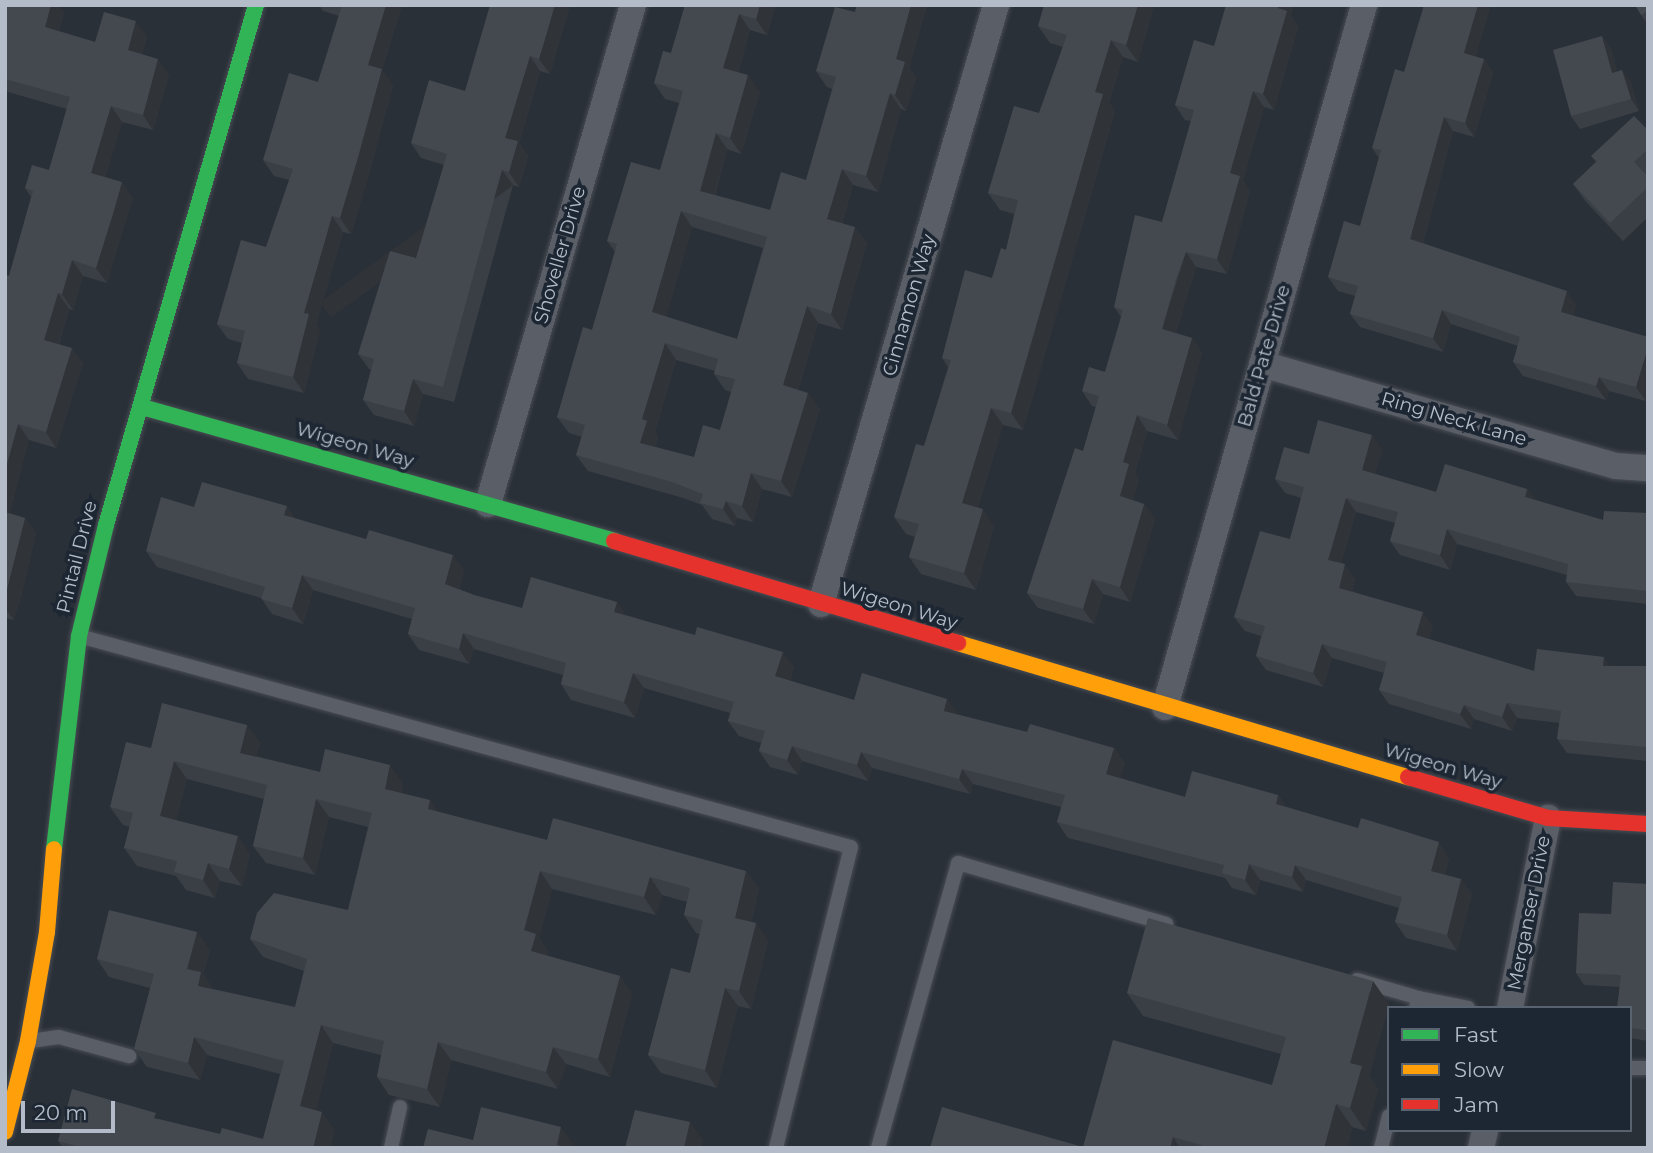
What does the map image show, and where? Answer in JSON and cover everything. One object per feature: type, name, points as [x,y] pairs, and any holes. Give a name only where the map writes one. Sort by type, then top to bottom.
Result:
[{"type":"street","name":"Shoveller Drive","points":[[488,504],[633,5]]},
{"type":"street","name":"Cinnamon Way","points":[[821,604],[996,5]]},
{"type":"street","name":"Bald Pate Drive","points":[[1165,707],[1364,5]]},
{"type":"street","name":"Pintail Drive","points":[[5,1132],[17,1038],[47,932],[63,748],[79,636],[106,525],[255,6]]},
{"type":"street","name":"Ring Neck Lane","points":[[1262,364],[1615,466],[1648,468]]},
{"type":"street","name":"Wigeon Way","points":[[142,407],[488,504],[1165,707],[1548,818],[1648,824]]},
{"type":"street","name":"Merganser Drive","points":[[1510,1006],[1548,818]]},
{"type":"lane","points":[[79,636],[851,847],[776,1148]]},
{"type":"lane","points":[[878,1148],[958,863],[1180,928]]},
{"type":"lane","points":[[1339,974],[1418,1003],[1448,1006]]},
{"type":"lane","points":[[17,1038],[59,1037],[129,1056]]},
{"type":"lane","points":[[391,1148],[400,1107]]},
{"type":"lane","points":[[1381,1148],[1387,1124]]},
{"type":"building","points":[[5,5],[51,5],[45,27],[95,42],[104,12],[136,21],[128,50],[158,59],[143,115],[111,106],[91,173],[122,182],[113,214],[96,268],[72,260],[62,294],[58,293],[44,340],[72,348],[46,432],[18,424],[5,471],[5,275],[9,276],[33,191],[25,188],[32,165],[49,170],[70,97],[5,79]]},
{"type":"building","points":[[342,5],[386,5],[368,65],[382,69],[340,218],[332,216],[304,313],[309,314],[293,377],[237,363],[245,331],[217,324],[241,240],[266,247],[293,169],[263,160],[289,73],[318,82]]},
{"type":"building","points":[[490,5],[555,5],[539,59],[530,56],[505,138],[518,141],[509,172],[502,170],[443,387],[413,379],[404,411],[363,400],[374,359],[358,354],[390,251],[416,258],[447,154],[411,143],[429,80],[465,91]]},
{"type":"building","points":[[685,5],[760,5],[756,19],[739,14],[723,68],[748,75],[730,138],[716,133],[700,191],[770,210],[781,172],[806,180],[836,77],[816,71],[835,7],[855,12],[857,5],[911,5],[896,59],[905,62],[895,95],[890,93],[866,176],[842,169],[827,219],[855,227],[831,314],[807,306],[783,385],[808,393],[781,481],[751,473],[742,506],[726,501],[723,509],[700,503],[703,494],[672,482],[576,455],[585,425],[557,417],[583,327],[592,330],[617,244],[607,241],[631,162],[660,170],[683,91],[654,83],[663,51],[671,53]],"holes":[[[681,211],[767,237],[737,339],[652,312]],[[665,343],[718,359],[714,374],[735,379],[720,430],[703,425],[694,457],[640,443],[647,421],[642,419]]]},
{"type":"building","points":[[1044,5],[1138,5],[1126,45],[1111,40],[1095,92],[1103,94],[1011,413],[991,408],[962,503],[983,509],[964,573],[909,557],[919,524],[894,517],[916,444],[924,446],[951,360],[942,358],[965,270],[992,278],[1001,248],[1006,250],[1018,200],[988,193],[1014,106],[1039,113],[1067,35],[1038,26]]},
{"type":"building","points":[[1226,5],[1279,5],[1278,8],[1287,11],[1263,94],[1253,91],[1230,173],[1240,176],[1217,259],[1186,252],[1176,279],[1162,329],[1192,338],[1167,425],[1137,415],[1123,462],[1129,464],[1120,496],[1144,504],[1120,587],[1092,579],[1083,609],[1027,593],[1075,448],[1083,451],[1099,396],[1082,391],[1089,367],[1105,372],[1123,310],[1114,307],[1135,215],[1162,222],[1194,110],[1175,105],[1194,40],[1214,46]]},
{"type":"building","points":[[1424,5],[1478,5],[1464,53],[1484,59],[1465,123],[1444,117],[1410,239],[1567,291],[1561,312],[1648,337],[1648,347],[1636,387],[1599,377],[1596,386],[1513,362],[1520,337],[1442,310],[1433,338],[1350,314],[1358,286],[1328,277],[1344,221],[1360,226],[1381,150],[1372,148],[1395,69],[1404,72]]},
{"type":"building","points":[[1635,5],[1648,5],[1648,11],[1641,15]]},
{"type":"building","points":[[1602,36],[1612,73],[1622,70],[1631,99],[1571,116],[1553,50]]},
{"type":"building","points":[[1634,116],[1648,130],[1648,149],[1634,162],[1648,177],[1648,187],[1610,223],[1573,184],[1597,161],[1591,156]]},
{"type":"building","points":[[1318,420],[1372,435],[1362,470],[1436,492],[1445,464],[1527,489],[1525,497],[1603,520],[1604,511],[1648,513],[1648,591],[1566,582],[1568,564],[1447,529],[1440,555],[1390,541],[1398,512],[1346,498],[1328,560],[1345,564],[1339,588],[1423,612],[1416,635],[1534,671],[1537,649],[1604,657],[1603,666],[1648,666],[1648,747],[1557,739],[1561,711],[1507,703],[1502,717],[1464,705],[1460,714],[1379,690],[1387,662],[1322,644],[1313,673],[1256,656],[1265,626],[1234,617],[1260,531],[1290,539],[1304,487],[1275,479],[1284,447],[1309,454]]},
{"type":"building","points":[[202,482],[287,506],[284,515],[366,539],[369,530],[453,555],[445,584],[474,595],[522,608],[531,577],[617,602],[614,612],[695,635],[697,627],[783,652],[775,676],[854,700],[862,673],[947,699],[944,711],[1027,732],[1030,724],[1114,748],[1106,774],[1185,797],[1192,771],[1278,795],[1276,804],[1358,828],[1361,818],[1439,842],[1431,871],[1461,879],[1447,935],[1395,922],[1402,897],[1295,865],[1292,877],[1249,864],[1245,880],[1222,873],[1224,865],[1057,822],[1065,795],[962,769],[959,779],[861,752],[857,765],[792,746],[787,760],[759,751],[765,731],[728,721],[734,702],[633,673],[624,702],[561,684],[566,663],[463,633],[459,649],[408,634],[415,608],[302,575],[292,608],[261,599],[265,587],[146,551],[161,497],[194,507]]},
{"type":"building","points":[[5,512],[25,518],[5,597]]},
{"type":"building","points":[[162,703],[247,725],[240,753],[320,772],[325,749],[390,765],[385,789],[430,800],[428,809],[547,840],[553,818],[746,871],[735,918],[756,923],[739,991],[725,988],[705,1070],[648,1055],[671,968],[690,973],[703,920],[684,915],[690,888],[650,877],[644,897],[540,871],[524,930],[536,934],[531,951],[620,976],[598,1059],[553,1047],[546,1072],[438,1042],[427,1089],[377,1077],[384,1041],[321,1025],[300,1106],[322,1112],[313,1148],[84,1148],[58,1141],[72,1089],[156,1113],[154,1118],[220,1134],[222,1128],[263,1139],[284,1061],[194,1037],[188,1063],[134,1049],[154,974],[97,959],[109,910],[197,932],[187,969],[201,972],[198,986],[295,1007],[307,959],[250,939],[257,913],[274,893],[348,910],[372,813],[316,799],[303,858],[253,846],[267,785],[174,761],[160,816],[238,836],[229,869],[208,863],[203,880],[174,872],[177,861],[124,848],[133,813],[110,807],[126,742],[151,748]]},
{"type":"building","points":[[1613,882],[1648,884],[1646,1030],[1632,1028],[1632,1006],[1617,1006],[1621,975],[1576,973],[1579,913],[1611,914]]},
{"type":"building","points":[[1148,918],[1373,981],[1350,1063],[1362,1066],[1350,1108],[1336,1104],[1324,1148],[1211,1148],[1173,1137],[1170,1148],[930,1148],[942,1107],[1083,1147],[1113,1040],[1272,1085],[1286,1037],[1127,993]]},
{"type":"building","points":[[481,1107],[561,1127],[557,1145],[569,1148],[423,1148],[428,1129],[473,1140]]},
{"type":"building","points":[[635,1110],[690,1122],[684,1148],[625,1148]]},
{"type":"traffic: fast","points":[[54,849],[79,636],[106,525],[256,5]]},
{"type":"traffic: fast","points":[[142,407],[614,541]]},
{"type":"traffic: slow","points":[[958,643],[1408,777]]},
{"type":"traffic: slow","points":[[5,1132],[28,1041],[47,932],[54,849]]},
{"type":"traffic: jam","points":[[614,541],[958,643]]},
{"type":"traffic: jam","points":[[1408,777],[1548,818],[1648,824]]}]
